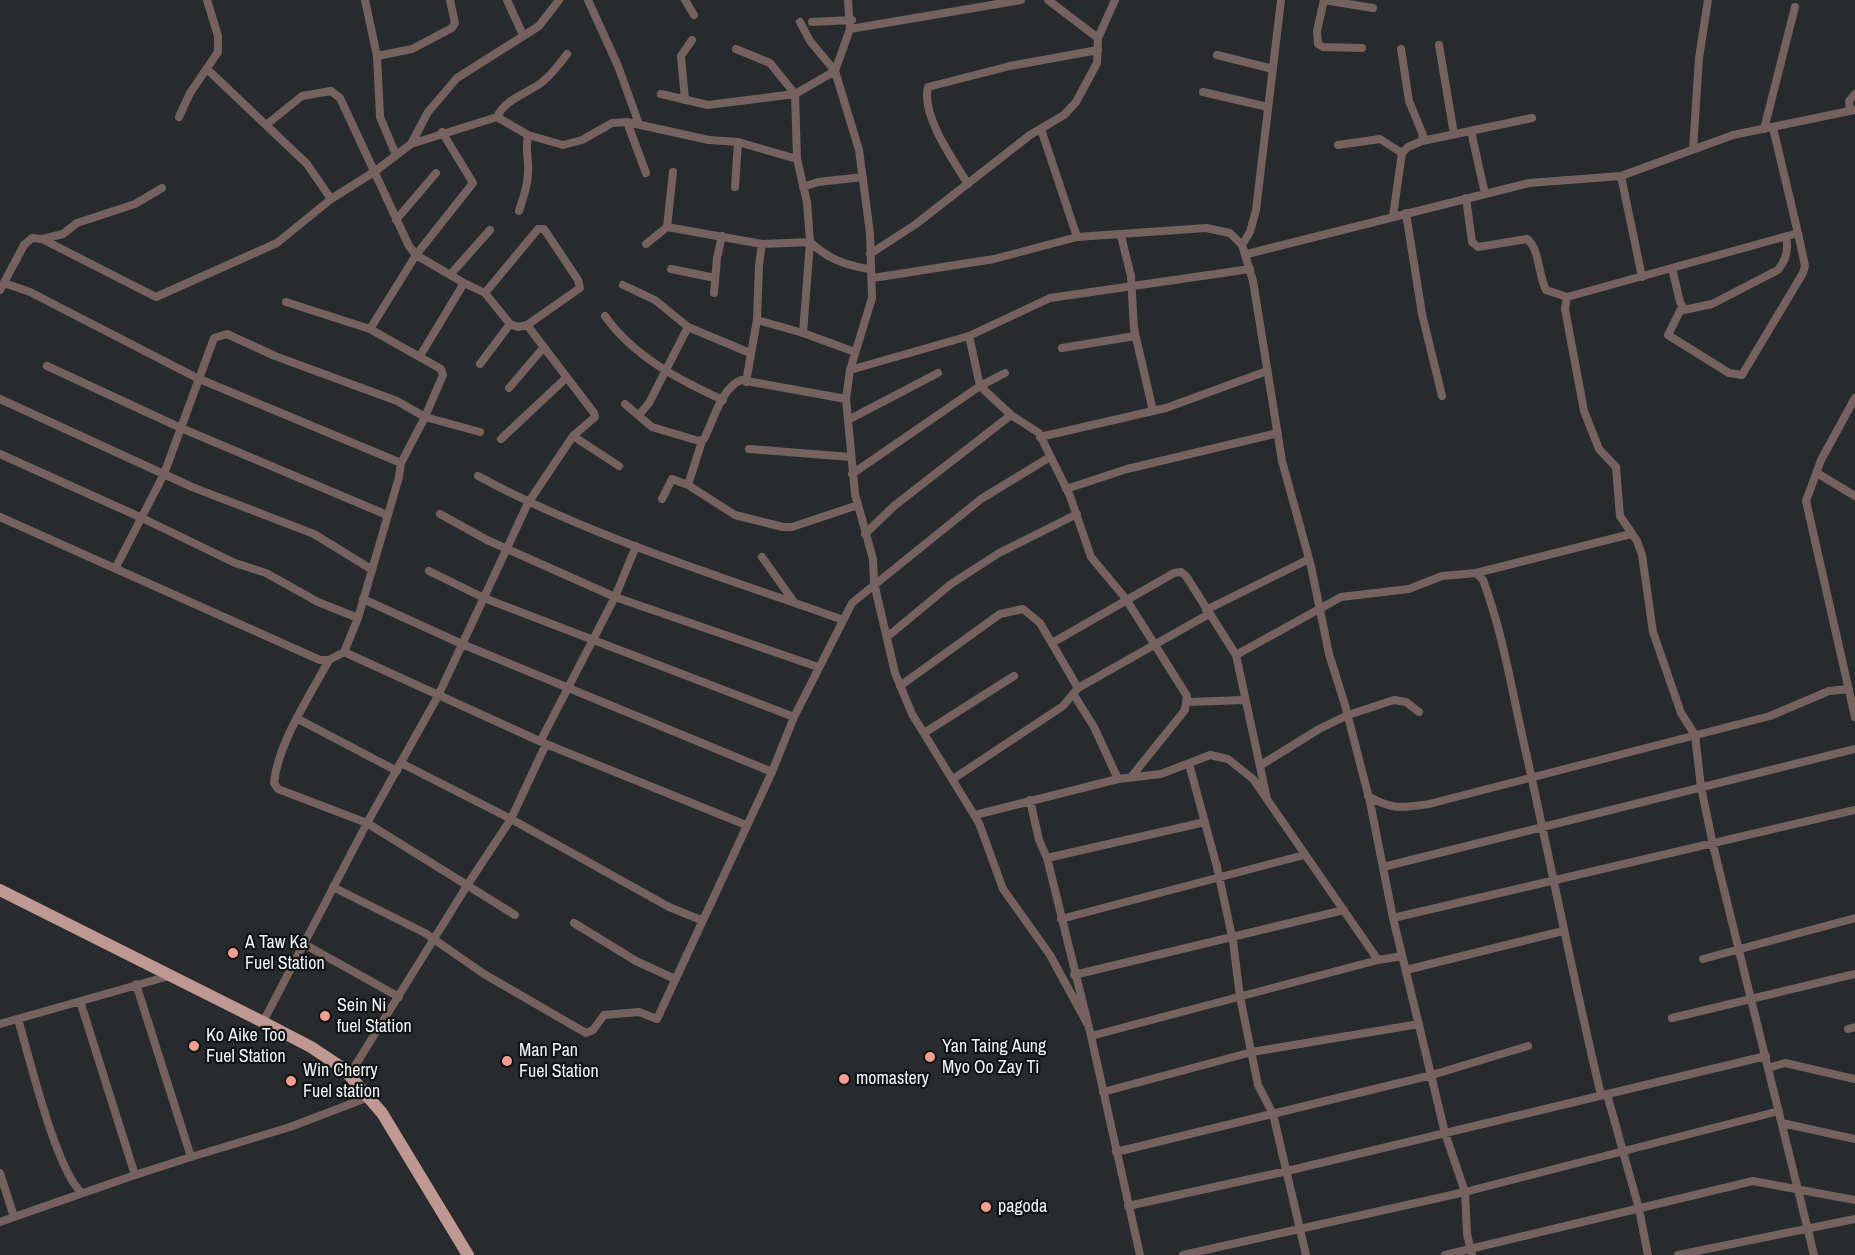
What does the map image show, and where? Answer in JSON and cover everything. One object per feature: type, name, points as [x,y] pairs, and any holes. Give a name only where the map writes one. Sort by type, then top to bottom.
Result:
[{"type":"main road","points":[[0,890],[330,1058],[350,1074],[382,1113],[468,1255]]},
{"type":"street","points":[[178,117],[190,93],[218,52],[219,36],[207,0]]},
{"type":"street","points":[[365,0],[377,56],[380,117],[396,155]]},
{"type":"street","points":[[377,56],[412,49],[452,28],[455,23],[450,0]]},
{"type":"street","points":[[507,0],[523,35]]},
{"type":"street","points":[[411,144],[428,112],[457,78],[539,26],[559,0]]},
{"type":"street","points":[[588,0],[618,66],[639,124]]},
{"type":"street","points":[[685,0],[694,15]]},
{"type":"street","points":[[812,22],[851,24],[1021,0]]},
{"type":"street","points":[[1048,0],[1098,38]]},
{"type":"street","points":[[870,254],[1041,129],[1064,116],[1076,102],[1097,63],[1098,38],[1115,0]]},
{"type":"street","points":[[1242,245],[1250,232],[1256,210],[1281,0]]},
{"type":"street","points":[[1362,48],[1323,47],[1318,44],[1317,31],[1324,0],[1373,8]]},
{"type":"street","points":[[1693,149],[1699,58],[1708,0]]},
{"type":"street","points":[[661,94],[708,105],[795,94],[835,71],[851,24],[849,1]]},
{"type":"street","points":[[1672,268],[1682,307],[1668,335],[1729,373],[1742,375],[1805,266],[1769,128],[1795,7]]},
{"type":"street","points":[[800,22],[810,42],[835,71],[859,150],[870,254],[869,269],[873,278],[872,298],[850,370],[846,399],[852,474],[873,559],[874,583],[886,637],[900,686],[912,714],[975,815],[1003,889],[1050,955],[1087,1023]]},
{"type":"street","points":[[685,100],[681,56],[692,40]]},
{"type":"street","points":[[1439,45],[1454,134]]},
{"type":"street","points":[[736,49],[771,63],[795,94],[797,159],[810,242],[803,333]]},
{"type":"street","points":[[1401,49],[1409,101],[1420,128],[1422,141]]},
{"type":"street","points":[[968,184],[940,140],[929,105],[928,87],[999,69],[1098,50]]},
{"type":"street","points":[[497,117],[500,109],[509,102],[540,84],[567,54]]},
{"type":"street","points":[[1217,55],[1273,69]]},
{"type":"street","points":[[208,69],[307,164],[331,199]]},
{"type":"street","points":[[266,125],[302,96],[331,91],[340,98],[396,220],[416,255],[450,276],[485,293],[510,324],[518,327],[527,326],[580,288],[578,280],[544,229],[538,229],[485,293]]},
{"type":"street","points":[[1203,92],[1268,107]]},
{"type":"street","points":[[1247,254],[1529,183],[1622,176],[1733,135],[1852,110],[1849,101],[1855,94]]},
{"type":"street","points":[[42,239],[156,297],[277,243],[331,199],[374,172],[411,144],[442,132],[497,117],[528,135],[563,145],[582,140],[612,123],[627,122],[709,140],[738,142],[797,159]]},
{"type":"street","points":[[1393,216],[1402,153],[1408,147],[1422,141],[1532,118]]},
{"type":"street","points":[[627,122],[646,173]]},
{"type":"street","points":[[1041,129],[1077,237]]},
{"type":"street","points":[[1472,130],[1485,194]]},
{"type":"street","points":[[370,329],[416,255],[473,183],[442,132]]},
{"type":"street","points":[[519,211],[529,170],[525,151],[528,135]]},
{"type":"street","points":[[1338,145],[1380,139],[1402,153]]},
{"type":"street","points":[[735,187],[738,142]]},
{"type":"street","points":[[646,244],[667,226],[673,172]]},
{"type":"street","points":[[396,220],[436,173]]},
{"type":"street","points":[[1622,176],[1642,277]]},
{"type":"street","points":[[803,187],[818,182],[863,177]]},
{"type":"street","points":[[162,188],[135,204],[76,224],[63,234],[42,239],[32,238],[24,246],[2,286],[30,292],[197,378],[401,463]]},
{"type":"street","points":[[1466,198],[1472,242],[1478,247],[1527,239],[1533,243],[1541,281],[1546,290],[1567,297],[1798,233]]},
{"type":"street","points":[[1406,213],[1422,314],[1442,396]]},
{"type":"street","points":[[667,226],[762,244],[810,242],[823,254],[844,264],[869,269]]},
{"type":"street","points":[[873,278],[994,259],[1077,237],[1121,236],[1206,228],[1230,233],[1242,245],[1247,254],[1250,269],[1282,461],[1368,796],[1393,918],[1445,1133],[1465,1192],[1467,1234],[1472,1252]]},
{"type":"street","points":[[450,276],[490,230]]},
{"type":"street","points":[[714,293],[722,236]]},
{"type":"street","points":[[1121,236],[1132,286],[1136,336],[1153,411]]},
{"type":"street","points":[[1682,307],[1690,309],[1712,304],[1778,270],[1784,262],[1788,246],[1786,238]]},
{"type":"street","points":[[746,382],[757,320],[762,244]]},
{"type":"street","points":[[671,269],[715,278]]},
{"type":"street","points":[[850,370],[969,336],[1050,298],[1250,269]]},
{"type":"street","points":[[420,356],[464,283]]},
{"type":"street","points":[[623,285],[655,300],[688,327],[750,353]]},
{"type":"street","points":[[1567,297],[1565,309],[1584,411],[1599,449],[1616,467],[1620,516],[1641,555],[1653,632],[1681,713],[1695,735],[1701,787],[1713,845],[1814,1255]]},
{"type":"street","points":[[0,517],[320,660],[329,660],[344,652],[358,618],[401,463],[425,417],[443,375],[441,369],[370,329],[286,302]]},
{"type":"street","points":[[605,316],[632,345],[665,370],[723,400]]},
{"type":"street","points":[[757,320],[803,333],[855,352]]},
{"type":"street","points":[[480,364],[510,324]]},
{"type":"street","points":[[263,1022],[333,886],[438,696],[528,503],[573,436],[595,417],[594,412],[527,326]]},
{"type":"street","points":[[639,415],[649,403],[688,327]]},
{"type":"street","points":[[116,567],[164,474],[197,378],[214,338],[227,334],[275,356],[397,401],[425,417],[480,432]]},
{"type":"street","points":[[969,336],[980,386],[1011,415],[1041,437],[1077,514],[1092,557],[1126,599],[1187,696],[1188,702],[1185,710],[1131,777]]},
{"type":"street","points":[[1062,348],[1136,336]]},
{"type":"street","points":[[508,388],[544,347]]},
{"type":"street","points":[[47,366],[181,428],[387,515]]},
{"type":"street","points":[[1041,437],[1153,411],[1268,371]]},
{"type":"street","points":[[848,420],[938,373]]},
{"type":"street","points":[[852,474],[980,386],[1005,373]]},
{"type":"street","points":[[501,439],[566,378]]},
{"type":"street","points":[[688,485],[702,441],[734,383],[741,380],[846,399]]},
{"type":"street","points":[[1855,398],[1817,473],[1806,501],[1855,717]]},
{"type":"street","points":[[0,399],[240,507],[314,534],[371,569]]},
{"type":"street","points":[[625,404],[652,427],[702,441]]},
{"type":"street","points":[[865,534],[894,506],[1011,415]]},
{"type":"street","points":[[1066,489],[1127,469],[1278,433]]},
{"type":"street","points":[[573,436],[619,466]]},
{"type":"street","points":[[749,449],[851,457]]},
{"type":"street","points":[[0,454],[235,563],[266,573],[318,602],[358,618]]},
{"type":"street","points":[[333,886],[435,940],[484,974],[586,1033],[592,1030],[604,1015],[639,1012],[657,1019],[772,772],[794,717],[852,603],[981,499],[1050,457]]},
{"type":"street","points":[[1817,473],[1855,496]]},
{"type":"street","points":[[478,476],[528,503],[636,546],[843,620]]},
{"type":"street","points":[[662,499],[672,479],[688,485],[735,515],[792,527],[858,505]]},
{"type":"street","points":[[440,514],[508,549],[615,597],[818,667]]},
{"type":"street","points":[[886,637],[951,584],[980,565],[1077,514]]},
{"type":"street","points":[[1236,655],[1341,597],[1356,593],[1408,589],[1442,576],[1476,573],[1631,534]]},
{"type":"street","points":[[350,1074],[511,819],[568,687],[615,597],[636,546]]},
{"type":"street","points":[[762,557],[794,603]]},
{"type":"street","points":[[953,778],[1063,706],[1076,692],[1154,643],[1309,559]]},
{"type":"street","points":[[429,571],[484,598],[794,717]]},
{"type":"street","points":[[1052,643],[1126,599],[1180,572],[1186,576],[1236,655],[1268,802]]},
{"type":"street","points":[[1476,573],[1483,580],[1489,596],[1511,678],[1544,828],[1563,931],[1604,1095],[1623,1150],[1639,1209],[1648,1255]]},
{"type":"street","points":[[363,599],[462,644],[772,772]]},
{"type":"street","points":[[900,686],[1000,614],[1023,609],[1040,623],[1052,643],[1118,779]]},
{"type":"street","points":[[344,652],[544,742],[746,825]]},
{"type":"street","points":[[329,660],[298,718],[275,773],[274,783],[278,789],[367,824],[515,915]]},
{"type":"street","points":[[924,733],[1014,676]]},
{"type":"street","points":[[1368,796],[1385,806],[1402,808],[1429,804],[1770,716],[1829,691],[1849,689]]},
{"type":"street","points":[[1188,702],[1245,700]]},
{"type":"street","points":[[1261,765],[1318,729],[1348,715],[1394,700],[1406,702],[1419,712]]},
{"type":"street","points":[[298,718],[511,819],[669,907],[701,921]]},
{"type":"street","points":[[1383,867],[1855,749]]},
{"type":"street","points":[[975,815],[1118,779],[1161,774],[1210,755],[1228,759],[1252,779],[1378,960]]},
{"type":"street","points":[[1189,764],[1219,877],[1232,937],[1240,997],[1258,1085],[1273,1114],[1306,1255]]},
{"type":"street","points":[[1030,800],[1039,840],[1047,858],[1060,919],[1091,1036],[1140,1255]]},
{"type":"street","points":[[1393,918],[1855,810]]},
{"type":"street","points":[[1047,858],[1205,822]]},
{"type":"street","points":[[1060,919],[1304,855]]},
{"type":"street","points":[[1074,975],[1344,910]]},
{"type":"street","points":[[1703,959],[1855,918]]},
{"type":"street","points":[[574,923],[636,961],[675,979]]},
{"type":"street","points":[[1406,970],[1563,931]]},
{"type":"street","points":[[304,944],[399,997]]},
{"type":"street","points":[[1091,1036],[1378,960],[1402,956]]},
{"type":"street","points":[[1672,1018],[1855,974]]},
{"type":"street","points":[[0,1024],[169,976]]},
{"type":"street","points":[[136,984],[191,1157]]},
{"type":"street","points":[[80,1000],[135,1175]]},
{"type":"street","points":[[18,1019],[59,1152],[75,1187],[82,1193]]},
{"type":"street","points":[[1103,1092],[1251,1052],[1419,1024]]},
{"type":"street","points":[[1116,1152],[1432,1076],[1528,1046]]},
{"type":"street","points":[[1128,1206],[1287,1172],[1766,1056]]},
{"type":"street","points":[[1768,1068],[1785,1063],[1855,1079]]},
{"type":"street","points":[[0,1222],[135,1175],[290,1127],[369,1097]]},
{"type":"street","points":[[1183,1255],[1465,1192],[1779,1111]]},
{"type":"street","points":[[1782,1123],[1855,1139]]},
{"type":"street","points":[[0,1173],[14,1217]]},
{"type":"street","points":[[1445,1255],[1472,1252],[1753,1181],[1855,1200]]},
{"type":"street","points":[[1678,1255],[1855,1219]]},
{"type":"place","name":"A Taw Ka Fuel Station","points":[[233,953]]},
{"type":"place","name":"Sein Ni fuel Station","points":[[325,1016]]},
{"type":"place","name":"Ko Aike Too Fuel Station","points":[[194,1046]]},
{"type":"place","name":"Yan Taing Aung Myo Oo Zay Ti","points":[[930,1057]]},
{"type":"place","name":"Man Pan Fuel Station","points":[[507,1061]]},
{"type":"place","name":"momastery","points":[[844,1079]]},
{"type":"place","name":"Win Cherry Fuel station","points":[[291,1081]]},
{"type":"place","name":"pagoda","points":[[986,1207]]}]
